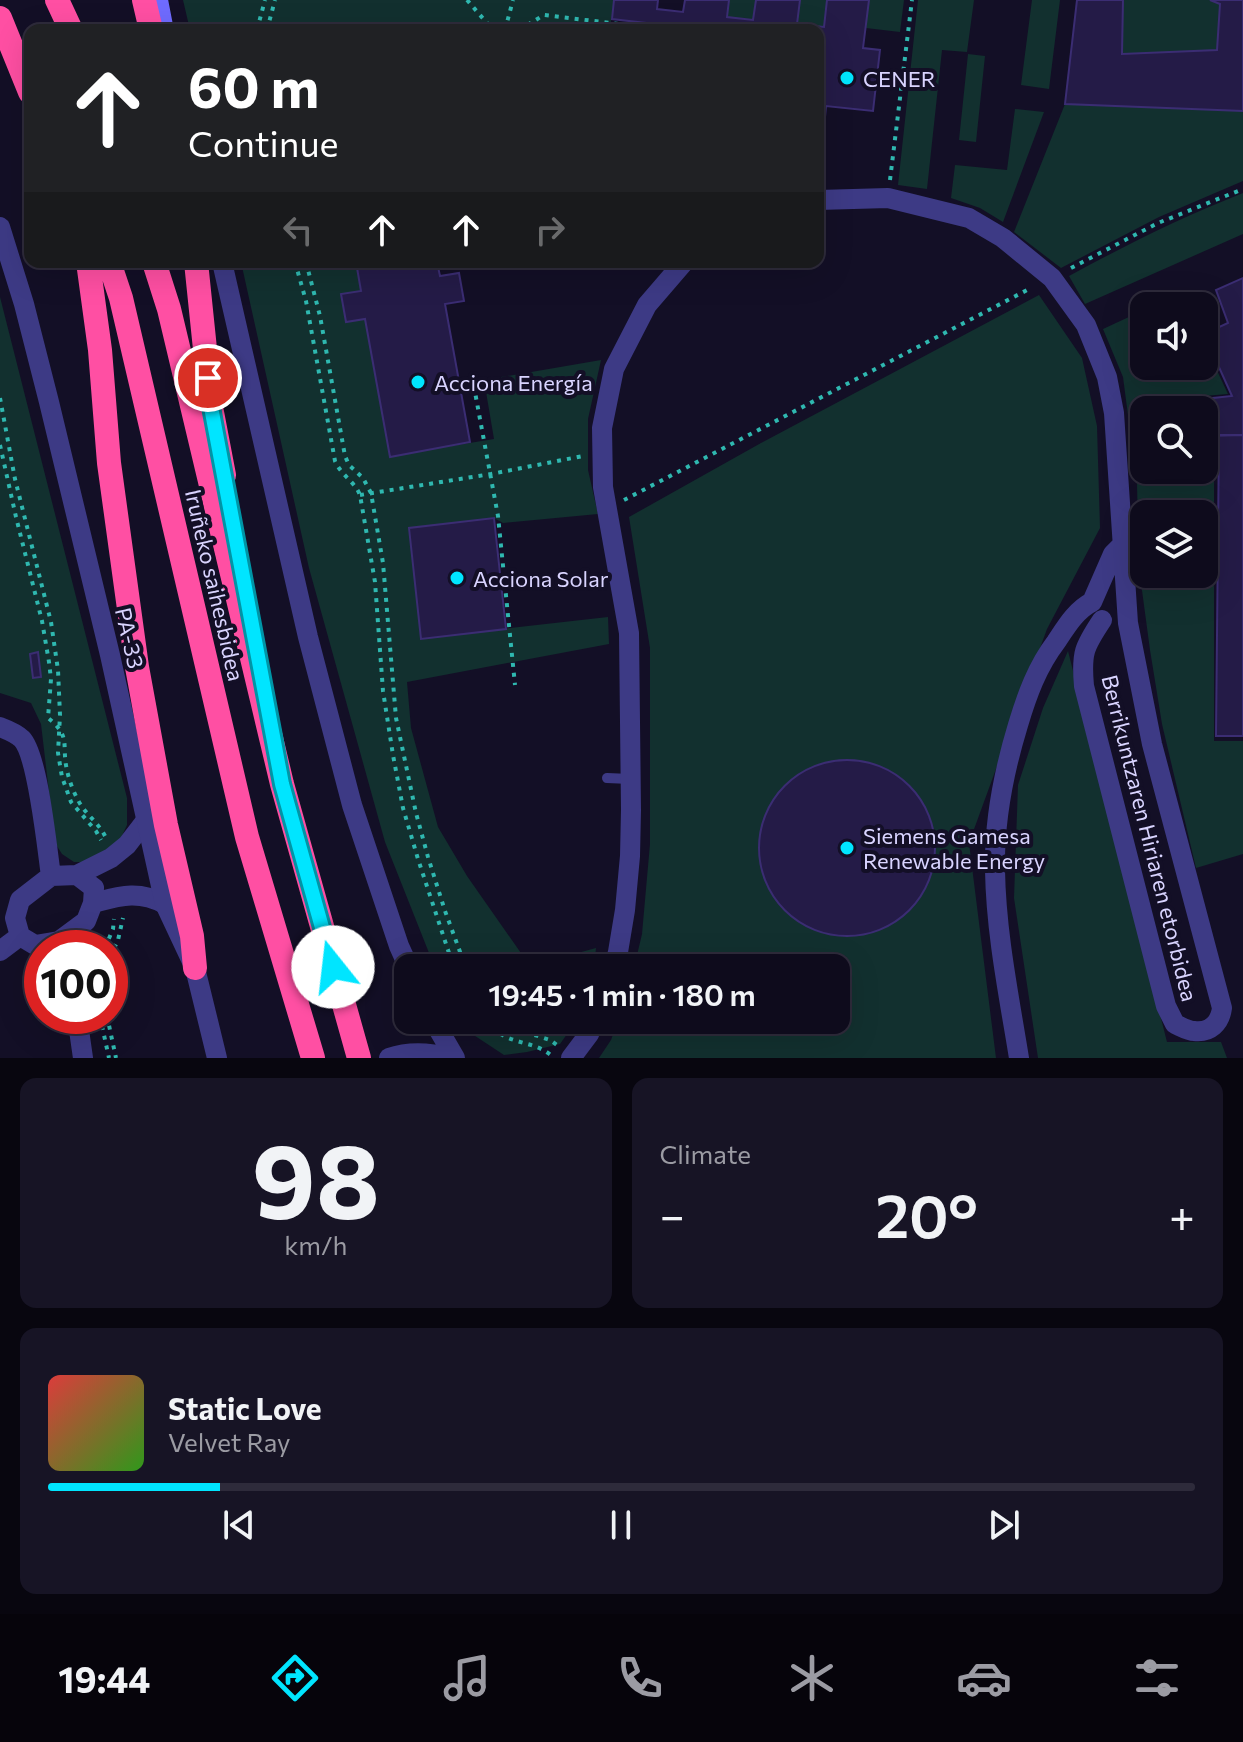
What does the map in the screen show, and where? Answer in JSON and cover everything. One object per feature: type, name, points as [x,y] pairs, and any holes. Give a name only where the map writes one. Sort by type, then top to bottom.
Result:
[{"type":"highway","points":[[6,0],[24,37]]},
{"type":"highway","points":[[57,0],[68,24]]},
{"type":"highway","points":[[144,0],[156,24]]},
{"type":"highway","points":[[0,18],[24,77]]},
{"type":"highway","points":[[89,268],[100,350],[109,463],[137,667],[166,825],[192,936],[195,968]]},
{"type":"highway","name":"Iruñeko saihesbidea","points":[[111,268],[121,298],[247,837],[313,1058]]},
{"type":"highway","name":"Iruñeko saihesbidea","points":[[156,268],[169,309],[282,784],[359,1058]]},
{"type":"highway","points":[[197,268],[211,407],[282,784]]},
{"type":"main road","points":[[156,0],[158,24]]},
{"type":"street","name":"Berrikuntzaren Hiriaren etorbidea","points":[[824,200],[888,198],[969,218],[1003,238],[1052,278],[1086,325],[1107,377],[1114,413],[1124,543],[1128,623],[1152,744],[1222,1008],[1220,1020],[1210,1029],[1194,1031],[1175,1024],[1166,1006],[1084,686],[1082,665],[1087,643],[1113,554],[1124,543]]},
{"type":"street","name":"PA-33","points":[[0,227],[49,402],[110,655],[165,904],[195,968],[217,1058]]},
{"type":"street","points":[[223,268],[308,637],[352,805],[403,954]]},
{"type":"street","points":[[618,954],[630,856],[629,633],[603,487],[602,428],[614,369],[647,305],[679,268]]},
{"type":"street","name":"Berrikuntzaren Hiriaren etorbidea","points":[[1019,1058],[1002,951],[995,869],[1005,769],[1029,690],[1046,655],[1083,606],[1097,611]]},
{"type":"street","points":[[1097,611],[1128,623]]},
{"type":"street","points":[[0,727],[24,740],[33,759],[51,876]]},
{"type":"street","points":[[24,938],[20,936],[15,918],[20,900],[51,876],[77,875],[107,849],[127,845],[147,819]]},
{"type":"street","points":[[76,930],[86,921],[93,903],[94,888],[77,875]]},
{"type":"street","points":[[93,903],[118,905],[131,895],[151,897],[165,904]]},
{"type":"street","points":[[0,951],[20,936]]},
{"type":"street","points":[[80,1034],[83,1058]]},
{"type":"street","points":[[441,1034],[455,1058]]},
{"type":"street","points":[[565,1052],[589,1034]]},
{"type":"street","points":[[393,1057],[433,1053],[449,1058]]},
{"type":"lane","points":[[607,778],[630,779]]},
{"type":"path","points":[[259,24],[265,0]]},
{"type":"path","points":[[269,24],[275,0]]},
{"type":"path","points":[[467,0],[488,24]]},
{"type":"path","points":[[507,24],[513,0]]},
{"type":"path","points":[[888,198],[912,0]]},
{"type":"path","points":[[529,24],[544,15],[619,24]]},
{"type":"path","points":[[618,491],[620,503],[1158,223],[1243,189]]},
{"type":"path","points":[[297,268],[306,301],[335,461],[358,488],[360,495],[375,582],[382,678],[403,808],[449,954]]},
{"type":"path","points":[[308,268],[320,316],[345,456],[371,493],[385,578],[396,718],[420,828],[461,954]]},
{"type":"path","points":[[472,376],[498,516],[515,685]]},
{"type":"path","points":[[0,398],[15,479],[51,622],[58,670],[58,753],[62,777],[71,802],[107,849]]},
{"type":"path","points":[[0,445],[49,662],[48,718],[64,736],[66,769],[77,800],[88,816],[101,827],[107,849]]},
{"type":"path","points":[[360,495],[601,455]]},
{"type":"path","points":[[113,930],[118,905],[124,907],[120,930]]},
{"type":"path","points":[[104,1034],[109,1058]]},
{"type":"path","points":[[111,1034],[116,1058]]},
{"type":"path","points":[[500,1034],[508,1039],[538,1046],[550,1054]]},
{"type":"path","points":[[532,1034],[550,1040],[565,1052]]},
{"type":"green space","points":[[183,0],[614,0],[611,24],[189,24]]},
{"type":"green space","points":[[729,0],[756,0],[753,20],[727,17]]},
{"type":"green space","points":[[800,0],[827,0],[824,27],[824,24],[797,24]]},
{"type":"green space","points":[[869,0],[904,0],[900,32],[866,28]]},
{"type":"green space","points":[[918,0],[974,0],[967,52],[942,50],[927,189],[898,185]]},
{"type":"green space","points":[[1032,0],[1060,0],[1049,89],[1021,85]]},
{"type":"green space","points":[[1123,0],[1210,0],[1220,4],[1243,1],[1243,50],[1122,54]]},
{"type":"green space","points":[[968,54],[985,56],[976,142],[959,140]]},
{"type":"green space","points":[[1065,104],[1243,111],[1243,181],[1159,217],[1061,268],[1014,232]]},
{"type":"green space","points":[[1015,109],[1044,112],[1003,222],[980,208],[951,198],[955,165],[1007,170]]},
{"type":"green space","points":[[1243,193],[1243,234],[1085,304],[1069,276],[1154,232]]},
{"type":"green space","points":[[242,268],[357,268],[361,291],[341,295],[346,322],[365,319],[390,456],[494,439],[484,380],[601,360],[588,419],[588,470],[598,514],[503,523],[494,518],[409,528],[421,638],[608,617],[609,644],[407,682],[411,728],[438,827],[467,876],[522,954],[429,954],[385,842],[309,568]]},
{"type":"green space","points":[[1039,295],[1082,358],[1097,426],[1100,528],[1047,629],[969,843],[996,1058],[599,1058],[613,1034],[850,1034],[850,954],[637,954],[650,844],[650,648],[629,517]]},
{"type":"green space","points":[[0,297],[127,798],[127,825],[119,842],[92,862],[74,862],[62,854],[55,843],[41,724],[31,703],[0,693]]},
{"type":"green space","points":[[1130,316],[1130,380],[1218,380],[1218,373],[1228,394],[1130,396],[1130,430],[1123,377],[1103,329]]},
{"type":"green space","points":[[1137,484],[1214,484],[1214,500],[1137,500]]},
{"type":"green space","points":[[1142,588],[1214,588],[1214,741],[1243,741],[1243,854],[1196,868],[1162,724]]},
{"type":"green space","points":[[1068,651],[1167,1042],[1221,1042],[1227,1058],[1038,1058],[1014,898],[1018,785],[1043,708]]},
{"type":"green space","points":[[596,948],[595,954],[574,954]]},
{"type":"green space","points":[[472,1034],[567,1034],[560,1044],[504,1055]]},
{"type":"building","name":"CENER","points":[[614,0],[658,0],[657,9],[683,12],[685,0],[729,0],[727,17],[753,20],[756,0],[800,0],[797,24],[655,24],[612,19]]},
{"type":"building","name":"CENER","points":[[827,0],[869,0],[863,48],[880,50],[873,111],[826,106],[825,117],[824,27]]},
{"type":"building","points":[[1077,0],[1123,0],[1122,54],[1217,50],[1220,4],[1210,0],[1243,0],[1243,111],[1065,104]]},
{"type":"building","name":"Acciona Energía","points":[[357,268],[438,268],[440,276],[459,273],[464,301],[445,304],[470,442],[390,457],[365,319],[346,322],[341,294],[361,291]]},
{"type":"building","points":[[1243,278],[1243,435],[1218,436],[1218,398],[1232,396],[1218,365],[1218,328],[1228,323],[1216,290]]},
{"type":"building","points":[[1219,435],[1243,435],[1243,736],[1216,736]]},
{"type":"building","name":"Acciona Solar","points":[[494,518],[506,629],[421,639],[409,528]]},
{"type":"building","points":[[38,652],[41,677],[33,678],[30,654]]},
{"type":"building","name":"Siemens Gamesa Renewable Energy","points":[[847,760],[881,766],[910,785],[929,814],[935,848],[929,882],[910,911],[881,930],[847,936],[813,930],[784,911],[765,882],[759,848],[765,814],[784,785],[813,766]]},
{"type":"place","name":"CENER","points":[[847,78]]},
{"type":"place","name":"Acciona Energía","points":[[418,382]]},
{"type":"place","name":"Acciona Solar","points":[[457,578]]},
{"type":"place","name":"Siemens Gamesa Renewable Energy","points":[[847,848]]},
{"type":"route","points":[[208,378],[282,784],[333,967]]}]
